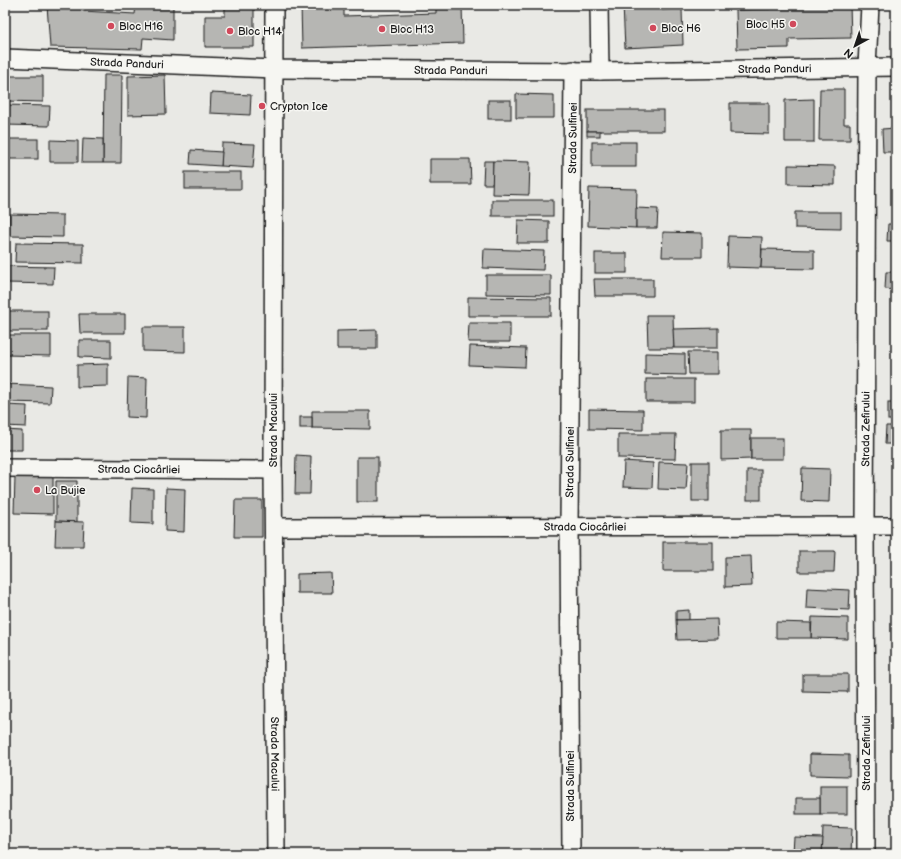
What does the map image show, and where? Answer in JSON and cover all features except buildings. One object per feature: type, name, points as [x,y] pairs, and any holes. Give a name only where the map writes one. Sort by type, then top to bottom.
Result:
[{"type":"street","name":"Strada Macului","points":[[274,5],[273,470],[276,854]]},
{"type":"street","points":[[599,5],[600,70]]},
{"type":"street","name":"Strada Zefirului","points":[[866,854],[865,526],[867,67],[870,5]]},
{"type":"street","name":"Strada Panduri","points":[[5,58],[275,69],[600,70],[896,67]]},
{"type":"street","name":"Strada Sulfinei","points":[[571,854],[569,527],[573,70]]},
{"type":"street","name":"Strada Ciocârliei","points":[[5,468],[273,470]]},
{"type":"street","name":"Strada Ciocârliei","points":[[274,527],[896,526]]},
{"type":"place","name":"Bloc H5","points":[[793,24]]},
{"type":"place","name":"Bloc H16","points":[[111,26]]},
{"type":"place","name":"Bloc H6","points":[[653,28]]},
{"type":"place","name":"Bloc H13","points":[[382,29]]},
{"type":"place","name":"Bloc H14","points":[[230,31]]},
{"type":"place","name":"Crypton Ice","points":[[262,106]]},
{"type":"place","name":"La Bujie","points":[[37,490]]}]
